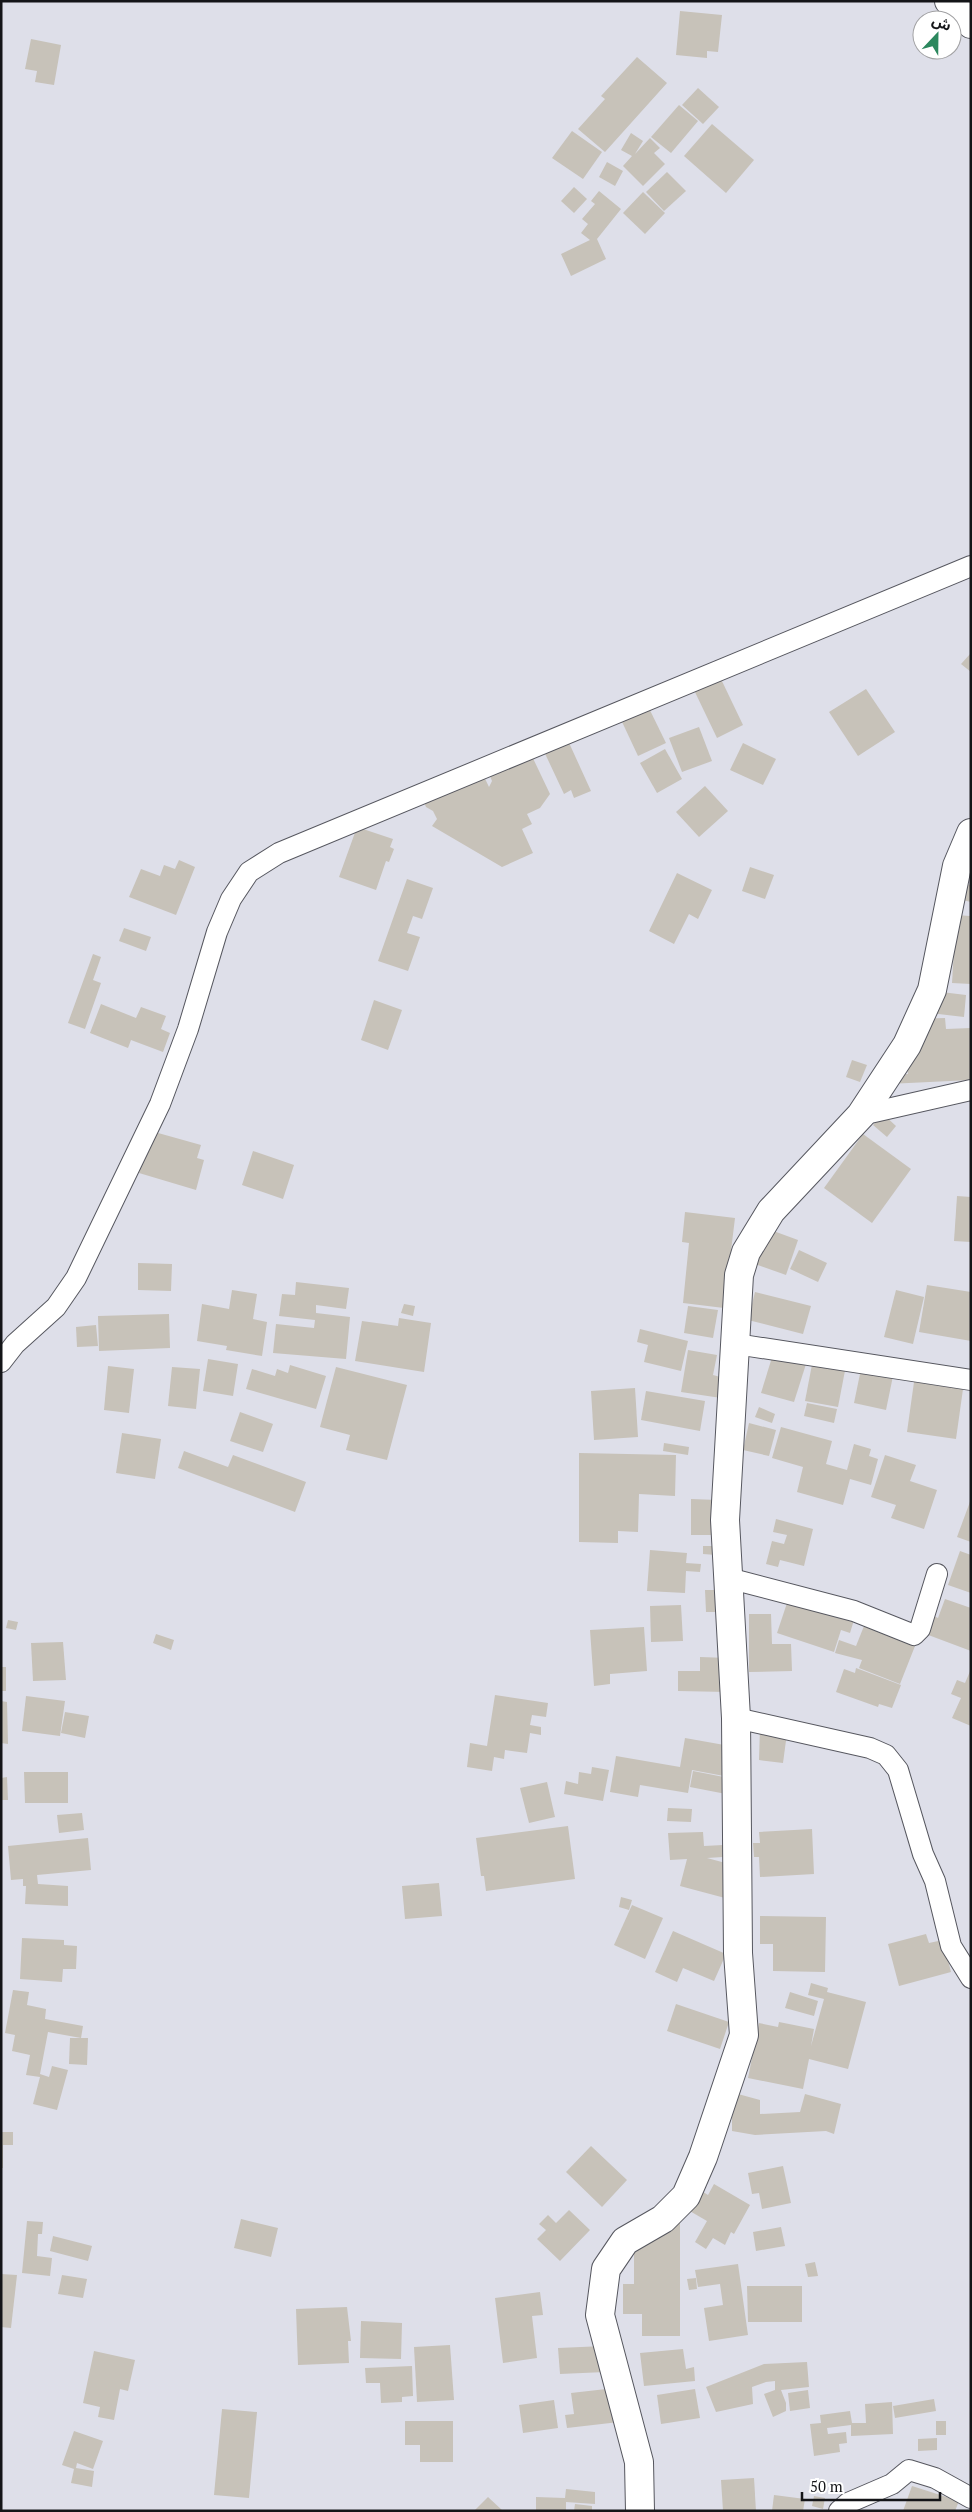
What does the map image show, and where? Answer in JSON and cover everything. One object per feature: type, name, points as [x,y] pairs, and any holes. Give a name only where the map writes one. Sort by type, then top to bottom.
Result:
[{"type":"street","points":[[949,1],[971,24]]},
{"type":"street","points":[[1,1362],[15,1344],[56,1307],[80,1270],[160,1104],[188,1029],[217,932],[230,899],[248,872],[288,850],[971,566]]},
{"type":"street","points":[[640,2511],[639,2462],[600,2316],[606,2269],[625,2241],[663,2219],[686,2196],[703,2157],[744,2035],[738,1953],[736,1718],[725,1520],[739,1275],[746,1252],[771,1211],[861,1115],[907,1046],[932,990],[957,866],[971,833]]},
{"type":"street","points":[[861,1115],[971,1090]]},
{"type":"street","points":[[736,1344],[971,1380]]},
{"type":"street","points":[[728,1578],[854,1611],[914,1635],[920,1629],[937,1574]]},
{"type":"street","points":[[736,1718],[870,1748],[886,1755],[898,1770],[923,1854],[935,1881],[951,1946],[971,1978]]},
{"type":"street","points":[[839,2511],[848,2503],[892,2484],[909,2470],[934,2478],[971,2498]]},
{"type":"building","points":[[680,11],[722,15],[718,52],[707,51],[707,58],[676,55]]},
{"type":"building","points":[[31,39],[61,45],[54,85],[35,82],[37,71],[25,69]]},
{"type":"building","points":[[637,57],[667,83],[605,152],[578,129],[605,99],[601,96]]},
{"type":"building","points":[[698,88],[719,107],[703,124],[682,105]]},
{"type":"building","points":[[679,105],[698,121],[671,153],[651,137]]},
{"type":"building","points":[[712,124],[754,160],[726,193],[684,156]]},
{"type":"building","points":[[572,131],[602,152],[583,179],[552,158]]},
{"type":"building","points":[[631,133],[643,141],[635,154],[650,138],[660,148],[654,153],[665,164],[643,186],[623,166],[632,156],[621,150]]},
{"type":"building","points":[[607,162],[623,171],[615,186],[599,177]]},
{"type":"building","points":[[667,172],[686,191],[664,211],[646,192]]},
{"type":"building","points":[[574,187],[587,199],[574,213],[561,201]]},
{"type":"building","points":[[599,191],[621,209],[597,239],[606,259],[571,276],[561,254],[590,240],[581,233],[588,224],[582,219],[595,204],[591,201]]},
{"type":"building","points":[[643,192],[665,213],[645,234],[623,213]]},
{"type":"building","points":[[971,653],[971,672],[961,664]]},
{"type":"building","points":[[720,677],[743,725],[717,738],[694,690]]},
{"type":"building","points":[[866,689],[895,732],[858,756],[829,712]]},
{"type":"building","points":[[643,696],[666,743],[638,756],[616,709]]},
{"type":"building","points":[[699,727],[712,761],[682,772],[669,738]]},
{"type":"building","points":[[565,734],[591,791],[574,798],[571,790],[564,794],[541,745]]},
{"type":"building","points":[[743,743],[776,759],[763,785],[730,770]]},
{"type":"building","points":[[665,749],[682,779],[657,793],[640,763]]},
{"type":"building","points":[[530,752],[550,794],[540,808],[527,814],[532,824],[522,829],[533,853],[502,867],[432,826],[437,819],[433,811],[426,807],[419,791],[478,764],[489,787],[492,781],[488,771]]},
{"type":"building","points":[[705,786],[728,811],[699,837],[676,812]]},
{"type":"building","points":[[357,827],[393,839],[390,847],[394,849],[389,862],[386,861],[376,890],[339,877]]},
{"type":"building","points":[[179,860],[195,867],[176,915],[129,897],[141,869],[160,876],[164,865],[175,869]]},
{"type":"building","points":[[750,867],[774,875],[765,899],[742,891]]},
{"type":"building","points":[[677,873],[712,890],[698,919],[689,914],[674,944],[649,931]]},
{"type":"building","points":[[407,879],[433,888],[422,919],[413,916],[407,933],[420,937],[408,971],[378,961]]},
{"type":"building","points":[[962,883],[971,885],[971,902],[958,899]]},
{"type":"building","points":[[956,915],[970,916],[971,984],[952,983]]},
{"type":"building","points":[[124,928],[151,937],[146,951],[119,941]]},
{"type":"building","points":[[93,954],[101,957],[93,980],[101,983],[85,1029],[68,1023]]},
{"type":"building","points":[[933,991],[966,995],[964,1017],[930,1013]]},
{"type":"building","points":[[374,1000],[402,1010],[388,1050],[361,1040]]},
{"type":"building","points":[[101,1004],[136,1018],[141,1007],[166,1016],[161,1029],[170,1033],[163,1052],[131,1040],[128,1048],[90,1033]]},
{"type":"building","points":[[945,1018],[946,1029],[971,1028],[971,1080],[888,1084],[888,1075],[908,1074],[907,1068],[898,1061],[913,1060],[911,1019]]},
{"type":"building","points":[[852,1060],[867,1065],[860,1082],[846,1077]]},
{"type":"building","points":[[883,1114],[896,1126],[887,1137],[873,1125]]},
{"type":"building","points":[[151,1131],[201,1145],[197,1158],[204,1160],[196,1190],[139,1173]]},
{"type":"building","points":[[863,1134],[911,1169],[872,1223],[824,1188]]},
{"type":"building","points":[[253,1151],[294,1165],[283,1199],[242,1185]]},
{"type":"building","points":[[957,1196],[971,1197],[971,1242],[954,1241]]},
{"type":"building","points":[[685,1212],[735,1218],[724,1308],[683,1303],[689,1243],[682,1242]]},
{"type":"building","points":[[768,1229],[798,1240],[786,1275],[755,1264]]},
{"type":"building","points":[[799,1250],[827,1263],[818,1282],[790,1269]]},
{"type":"building","points":[[138,1263],[172,1264],[171,1291],[138,1290]]},
{"type":"building","points":[[296,1282],[349,1288],[346,1309],[316,1305],[316,1313],[350,1317],[346,1359],[273,1353],[276,1324],[314,1328],[315,1320],[279,1316],[282,1294],[295,1295]]},
{"type":"building","points":[[927,1285],[971,1292],[971,1341],[919,1332]]},
{"type":"building","points":[[232,1290],[257,1294],[253,1319],[267,1322],[262,1356],[226,1350],[227,1346],[197,1341],[202,1304],[229,1309]]},
{"type":"building","points":[[896,1290],[924,1297],[913,1344],[884,1337]]},
{"type":"building","points":[[755,1292],[811,1306],[803,1334],[748,1320]]},
{"type":"building","points":[[404,1304],[415,1306],[413,1316],[401,1313]]},
{"type":"building","points":[[688,1306],[718,1310],[713,1338],[684,1333]]},
{"type":"building","points":[[169,1314],[170,1348],[99,1351],[98,1316]]},
{"type":"building","points":[[399,1318],[431,1323],[424,1372],[355,1361],[362,1321],[398,1326]]},
{"type":"building","points":[[96,1325],[98,1346],[77,1347],[76,1327]]},
{"type":"building","points":[[640,1329],[688,1341],[681,1371],[644,1362],[648,1345],[637,1342]]},
{"type":"building","points":[[815,1349],[848,1355],[838,1407],[805,1401]]},
{"type":"building","points":[[688,1350],[717,1355],[713,1375],[724,1378],[721,1398],[681,1392]]},
{"type":"building","points":[[773,1354],[806,1364],[794,1402],[761,1393]]},
{"type":"building","points":[[208,1359],[238,1364],[233,1396],[203,1391]]},
{"type":"building","points":[[290,1365],[326,1376],[316,1409],[246,1389],[252,1369],[275,1376],[277,1369],[288,1373]]},
{"type":"building","points":[[108,1366],[134,1369],[129,1413],[104,1410]]},
{"type":"building","points":[[172,1367],[200,1369],[196,1409],[168,1406]]},
{"type":"building","points":[[336,1367],[407,1385],[387,1460],[346,1450],[350,1435],[320,1427]]},
{"type":"building","points":[[861,1369],[893,1376],[886,1410],[854,1403]]},
{"type":"building","points":[[914,1382],[963,1389],[956,1439],[907,1432]]},
{"type":"building","points":[[635,1388],[638,1437],[594,1440],[591,1391]]},
{"type":"building","points":[[646,1391],[705,1401],[700,1431],[641,1420]]},
{"type":"building","points":[[807,1403],[837,1409],[834,1423],[804,1416]]},
{"type":"building","points":[[759,1407],[775,1414],[772,1423],[755,1417]]},
{"type":"building","points":[[240,1412],[273,1424],[263,1452],[230,1441]]},
{"type":"building","points":[[749,1423],[776,1430],[769,1456],[743,1450]]},
{"type":"building","points":[[781,1427],[832,1441],[826,1464],[847,1470],[854,1444],[871,1449],[869,1456],[878,1459],[871,1485],[850,1479],[843,1505],[797,1492],[803,1467],[772,1458]]},
{"type":"building","points":[[122,1433],[161,1439],[155,1479],[116,1473]]},
{"type":"building","points":[[664,1443],[689,1447],[688,1455],[663,1451]]},
{"type":"building","points":[[184,1451],[228,1467],[233,1455],[306,1482],[295,1512],[178,1468]]},
{"type":"building","points":[[579,1453],[676,1455],[675,1496],[639,1494],[638,1532],[618,1531],[618,1543],[579,1542]]},
{"type":"building","points":[[885,1455],[916,1465],[910,1481],[937,1490],[924,1529],[891,1518],[896,1505],[871,1497]]},
{"type":"building","points":[[691,1499],[718,1500],[718,1535],[691,1535]]},
{"type":"building","points":[[971,1499],[971,1542],[957,1537]]},
{"type":"building","points":[[776,1519],[813,1529],[804,1566],[780,1560],[778,1567],[766,1564],[772,1541],[784,1544],[787,1535],[773,1532]]},
{"type":"building","points":[[703,1546],[716,1546],[716,1555],[703,1554]]},
{"type":"building","points":[[650,1550],[687,1553],[686,1563],[701,1564],[700,1572],[686,1571],[685,1593],[647,1591]]},
{"type":"building","points":[[960,1551],[971,1555],[971,1593],[948,1585]]},
{"type":"building","points":[[793,1585],[858,1607],[850,1633],[841,1630],[834,1652],[777,1633]]},
{"type":"building","points":[[705,1590],[720,1590],[720,1612],[706,1612]]},
{"type":"building","points":[[945,1599],[971,1608],[971,1651],[923,1633],[930,1614],[938,1618]]},
{"type":"building","points":[[681,1605],[683,1641],[651,1642],[650,1606]]},
{"type":"building","points":[[749,1614],[771,1614],[772,1644],[791,1644],[792,1671],[749,1672]]},
{"type":"building","points":[[8,1620],[18,1622],[16,1630],[6,1628]]},
{"type":"building","points":[[864,1626],[915,1646],[900,1684],[859,1668],[862,1660],[835,1653],[839,1640],[856,1646]]},
{"type":"building","points":[[644,1627],[647,1671],[610,1674],[610,1684],[594,1686],[590,1630]]},
{"type":"building","points":[[156,1634],[174,1640],[171,1650],[153,1643]]},
{"type":"building","points":[[63,1642],[66,1680],[33,1681],[31,1643]]},
{"type":"building","points":[[700,1657],[728,1658],[727,1692],[678,1691],[678,1671],[700,1671]]},
{"type":"building","points":[[1,1667],[6,1667],[6,1691],[1,1691]]},
{"type":"building","points":[[856,1668],[901,1685],[892,1708],[879,1704],[878,1707],[836,1692],[844,1669],[855,1673]]},
{"type":"building","points":[[971,1669],[971,1726],[952,1718],[961,1698],[951,1694],[957,1680],[965,1683]]},
{"type":"building","points":[[495,1695],[548,1703],[546,1717],[532,1715],[530,1725],[541,1727],[541,1735],[530,1733],[527,1753],[505,1750],[504,1759],[494,1757],[492,1771],[467,1767],[470,1743],[487,1746]]},
{"type":"building","points":[[26,1696],[65,1701],[60,1736],[22,1731]]},
{"type":"building","points":[[1,1701],[7,1702],[8,1744],[1,1743]]},
{"type":"building","points":[[65,1712],[89,1716],[85,1738],[61,1733]]},
{"type":"building","points":[[760,1727],[787,1733],[783,1763],[759,1760]]},
{"type":"building","points":[[685,1738],[730,1746],[724,1776],[692,1770],[688,1793],[640,1785],[638,1797],[610,1792],[616,1756],[680,1767]]},
{"type":"building","points":[[592,1767],[609,1770],[603,1801],[564,1794],[566,1781],[578,1784],[579,1772],[591,1774]]},
{"type":"building","points":[[693,1771],[729,1778],[726,1794],[690,1787]]},
{"type":"building","points":[[24,1772],[68,1772],[68,1803],[25,1803]]},
{"type":"building","points":[[7,1777],[8,1800],[1,1800],[1,1778]]},
{"type":"building","points":[[547,1782],[555,1817],[529,1823],[520,1788]]},
{"type":"building","points":[[668,1808],[692,1809],[691,1822],[667,1821]]},
{"type":"building","points":[[82,1813],[84,1830],[59,1833],[57,1815]]},
{"type":"building","points":[[568,1826],[575,1879],[486,1891],[484,1876],[481,1876],[476,1838]]},
{"type":"building","points":[[812,1829],[814,1874],[760,1877],[759,1857],[754,1857],[753,1843],[760,1843],[759,1832]]},
{"type":"building","points":[[703,1832],[704,1846],[723,1845],[723,1857],[707,1858],[733,1865],[725,1898],[680,1886],[687,1859],[670,1860],[668,1833]]},
{"type":"building","points":[[88,1838],[91,1870],[37,1875],[38,1884],[68,1886],[68,1906],[25,1904],[26,1886],[23,1886],[23,1879],[11,1880],[8,1846]]},
{"type":"building","points":[[439,1883],[442,1916],[405,1919],[402,1886]]},
{"type":"building","points":[[621,1897],[632,1900],[629,1910],[619,1907]]},
{"type":"building","points":[[632,1905],[663,1918],[645,1959],[614,1945]]},
{"type":"building","points":[[760,1916],[826,1917],[825,1972],[773,1971],[773,1944],[760,1944]]},
{"type":"building","points":[[673,1931],[726,1954],[714,1981],[683,1968],[677,1982],[655,1972]]},
{"type":"building","points":[[926,1934],[929,1943],[943,1940],[951,1972],[899,1986],[888,1944]]},
{"type":"building","points":[[22,1938],[64,1940],[64,1945],[77,1946],[76,1969],[63,1969],[62,1982],[20,1979]]},
{"type":"building","points":[[811,1983],[828,1988],[827,1992],[866,2002],[848,2069],[809,2059],[803,2089],[748,2078],[759,2023],[778,2027],[779,2022],[814,2029],[811,2046],[824,1999],[808,1995]]},
{"type":"building","points":[[13,1990],[29,1992],[27,2005],[46,2009],[45,2019],[83,2026],[81,2038],[48,2032],[40,2074],[49,2077],[52,2066],[68,2070],[57,2110],[33,2104],[40,2077],[26,2075],[30,2055],[12,2051],[15,2035],[5,2033]]},
{"type":"building","points":[[790,1992],[818,2001],[814,2016],[785,2008]]},
{"type":"building","points":[[676,2004],[729,2022],[720,2049],[667,2031]]},
{"type":"building","points":[[70,2038],[88,2038],[87,2065],[69,2064]]},
{"type":"building","points":[[738,2094],[760,2100],[760,2114],[800,2112],[805,2094],[841,2104],[834,2134],[826,2131],[755,2135],[732,2131],[732,2117]]},
{"type":"building","points":[[1,2132],[13,2132],[13,2145],[3,2145],[3,2168],[1,2168]]},
{"type":"building","points":[[591,2146],[627,2180],[602,2207],[566,2172]]},
{"type":"building","points":[[783,2166],[791,2203],[762,2209],[759,2193],[752,2194],[748,2173]]},
{"type":"building","points":[[714,2184],[750,2205],[734,2234],[731,2232],[725,2245],[713,2238],[706,2249],[695,2242],[707,2221],[688,2210],[700,2190],[708,2195]]},
{"type":"building","points":[[569,2210],[590,2230],[560,2261],[537,2239],[546,2230],[539,2224],[548,2215],[556,2223]]},
{"type":"building","points":[[241,2219],[278,2228],[271,2257],[234,2248]]},
{"type":"building","points":[[680,2219],[680,2336],[642,2336],[642,2314],[623,2314],[623,2284],[634,2284],[634,2238]]},
{"type":"building","points":[[27,2221],[43,2222],[42,2234],[38,2234],[37,2256],[52,2258],[50,2276],[22,2273]]},
{"type":"building","points":[[781,2227],[785,2246],[756,2251],[753,2232]]},
{"type":"building","points":[[53,2236],[92,2246],[88,2261],[50,2251]]},
{"type":"building","points":[[815,2262],[818,2276],[808,2277],[805,2264]]},
{"type":"building","points":[[738,2264],[748,2335],[709,2341],[704,2308],[723,2305],[720,2284],[698,2287],[695,2270]]},
{"type":"building","points":[[1,2274],[17,2275],[11,2328],[1,2327]]},
{"type":"building","points":[[62,2275],[87,2279],[83,2298],[58,2294]]},
{"type":"building","points":[[696,2278],[697,2289],[689,2290],[687,2279]]},
{"type":"building","points":[[747,2286],[802,2286],[802,2322],[748,2322]]},
{"type":"building","points":[[540,2292],[543,2315],[532,2316],[537,2358],[503,2363],[495,2298]]},
{"type":"building","points":[[347,2307],[351,2341],[348,2341],[349,2363],[298,2365],[296,2309]]},
{"type":"building","points":[[361,2321],[402,2323],[401,2359],[360,2358]]},
{"type":"building","points":[[450,2345],[454,2400],[417,2402],[414,2347]]},
{"type":"building","points":[[604,2346],[605,2372],[560,2374],[558,2348]]},
{"type":"building","points":[[683,2349],[686,2369],[694,2367],[695,2381],[644,2386],[640,2353]]},
{"type":"building","points":[[94,2351],[135,2360],[128,2391],[120,2389],[114,2420],[98,2417],[100,2407],[83,2403]]},
{"type":"building","points":[[807,2362],[809,2387],[781,2390],[786,2403],[786,2411],[773,2417],[764,2394],[775,2390],[775,2381],[752,2387],[753,2404],[716,2412],[706,2387],[764,2364]]},
{"type":"building","points":[[412,2366],[413,2396],[402,2397],[402,2402],[381,2403],[380,2383],[366,2383],[365,2368]]},
{"type":"building","points":[[615,2388],[619,2422],[567,2428],[565,2415],[574,2414],[571,2393]]},
{"type":"building","points":[[695,2389],[700,2418],[661,2424],[657,2395]]},
{"type":"building","points":[[808,2390],[810,2408],[790,2411],[788,2393]]},
{"type":"building","points":[[934,2399],[936,2411],[895,2418],[893,2406]]},
{"type":"building","points":[[554,2400],[558,2428],[523,2433],[519,2405]]},
{"type":"building","points":[[892,2402],[893,2434],[851,2436],[851,2425],[827,2428],[828,2434],[846,2432],[847,2443],[839,2444],[840,2452],[814,2456],[810,2424],[821,2423],[820,2415],[850,2411],[852,2423],[866,2423],[865,2404]]},
{"type":"building","points":[[222,2409],[257,2412],[249,2498],[214,2495]]},
{"type":"building","points":[[405,2421],[453,2421],[453,2462],[420,2462],[420,2445],[405,2445]]},
{"type":"building","points":[[936,2421],[946,2421],[946,2435],[936,2435]]},
{"type":"building","points":[[74,2431],[103,2441],[93,2469],[77,2463],[76,2468],[94,2471],[92,2487],[71,2483],[74,2469],[62,2465]]},
{"type":"building","points":[[937,2438],[937,2450],[918,2451],[918,2439]]},
{"type":"building","points":[[754,2478],[756,2511],[723,2511],[721,2480]]},
{"type":"building","points":[[912,2486],[959,2501],[955,2511],[903,2511]]},
{"type":"building","points":[[566,2489],[595,2492],[595,2504],[566,2502],[566,2511],[536,2511],[536,2497],[565,2498]]},
{"type":"building","points":[[774,2495],[805,2499],[803,2511],[772,2511]]},
{"type":"building","points":[[814,2496],[825,2498],[823,2509],[812,2506]]},
{"type":"building","points":[[488,2497],[503,2511],[474,2511]]},
{"type":"building","points":[[575,2504],[592,2506],[592,2511],[574,2511]]}]
